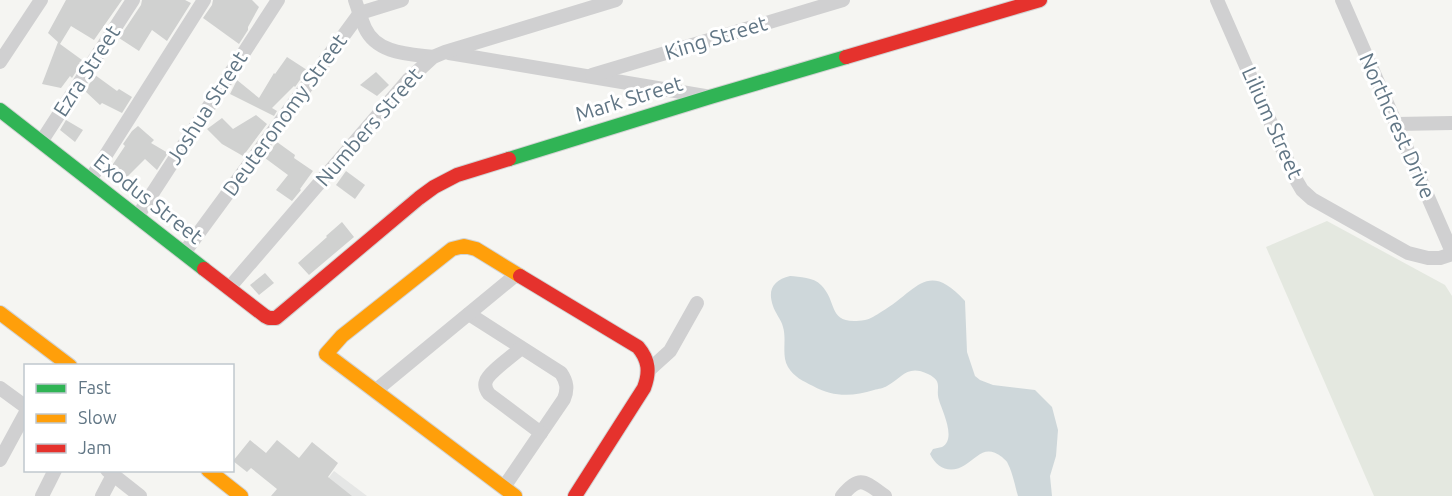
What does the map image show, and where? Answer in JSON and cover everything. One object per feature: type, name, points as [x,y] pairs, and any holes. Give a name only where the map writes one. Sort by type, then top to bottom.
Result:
[{"type":"street","points":[[0,62],[41,0]]},
{"type":"street","name":"Ezra Street","points":[[41,141],[133,0]]},
{"type":"street","points":[[90,180],[204,0]]},
{"type":"street","name":"Joshua Street","points":[[137,217],[278,0]]},
{"type":"street","name":"Deuteronomy Street","points":[[184,253],[357,6],[402,0]]},
{"type":"street","name":"Numbers Street","points":[[229,288],[408,80],[439,55],[616,0]]},
{"type":"street","name":"King Street","points":[[588,76],[843,0]]},
{"type":"street","name":"Mark Street","points":[[272,319],[279,317],[419,198],[457,175],[710,97],[1040,0]]},
{"type":"street","name":"Lilium Street","points":[[1217,0],[1302,190],[1312,199],[1408,253],[1428,258],[1440,258],[1452,253]]},
{"type":"street","name":"Northcrest Drive","points":[[1342,0],[1452,253]]},
{"type":"street","points":[[357,6],[369,35],[377,43],[401,53],[439,55],[588,76],[710,97]]},
{"type":"street","name":"Exodus Street","points":[[0,110],[265,316],[272,319]]},
{"type":"street","points":[[1396,124],[1452,123]]},
{"type":"street","points":[[515,496],[326,354],[342,336],[457,247],[476,249],[638,347],[648,362],[649,370],[644,388],[575,496]]},
{"type":"street","points":[[375,391],[517,274]]},
{"type":"street","points":[[649,370],[670,351],[697,303]]},
{"type":"street","points":[[0,313],[67,364]]},
{"type":"street","points":[[469,314],[561,373],[567,386],[564,399],[504,487]]},
{"type":"street","points":[[521,348],[489,375],[485,384],[486,390],[540,433]]},
{"type":"street","points":[[0,388],[24,406]]},
{"type":"street","points":[[0,460],[24,416]]},
{"type":"street","points":[[42,496],[54,472]]},
{"type":"street","points":[[209,472],[241,496]]},
{"type":"street","points":[[102,496],[117,474],[140,496]]},
{"type":"street","points":[[842,496],[852,484],[862,483],[868,484],[885,496]]},
{"type":"shaded area","points":[[1327,221],[1445,285],[1452,296],[1452,496],[1374,496],[1266,247]]},
{"type":"shaded area","points":[[790,276],[818,282],[826,292],[835,312],[844,320],[853,321],[873,317],[913,288],[931,280],[941,282],[952,289],[965,301],[967,352],[975,376],[993,385],[1035,390],[1052,407],[1058,430],[1056,456],[1050,476],[1052,496],[1018,496],[1007,462],[996,453],[982,453],[955,469],[945,468],[936,463],[930,454],[933,449],[942,447],[946,443],[948,432],[936,380],[928,374],[921,371],[910,371],[884,387],[850,395],[820,390],[796,376],[786,362],[783,327],[771,300],[773,286]]},
{"type":"shaded area","points":[[334,471],[367,496],[314,496]]},
{"type":"building","points":[[66,0],[122,0],[94,40],[71,26],[60,44],[82,60],[72,78],[70,76],[61,88],[42,84],[58,42],[48,33]]},
{"type":"building","points":[[142,0],[185,0],[191,3],[167,41],[152,30],[139,51],[119,38]]},
{"type":"building","points":[[213,0],[252,0],[259,7],[239,44],[203,18]]},
{"type":"building","points":[[287,57],[307,70],[295,87],[272,108],[277,111],[274,116],[230,94],[237,80],[259,98]]},
{"type":"building","points":[[376,72],[389,85],[377,96],[360,85]]},
{"type":"building","points":[[95,75],[117,91],[119,89],[132,97],[122,113],[102,103],[100,105],[85,91]]},
{"type":"building","points":[[256,115],[267,124],[243,156],[222,144],[207,129],[222,118],[233,129]]},
{"type":"building","points":[[66,120],[83,130],[75,142],[60,130]]},
{"type":"building","points":[[138,126],[154,140],[151,143],[168,153],[157,170],[145,159],[124,180],[111,167],[125,146],[123,144]]},
{"type":"building","points":[[277,142],[313,171],[292,201],[276,190],[288,175],[265,158]]},
{"type":"building","points":[[346,171],[365,185],[355,199],[336,185]]},
{"type":"building","points":[[342,222],[354,237],[309,275],[298,263]]},
{"type":"building","points":[[265,273],[274,283],[259,295],[250,285]]},
{"type":"building","points":[[250,440],[266,453],[277,440],[299,458],[312,442],[338,463],[328,477],[352,496],[271,496],[277,489],[251,468],[247,472],[234,460]]},
{"type":"traffic: fast","points":[[509,159],[846,57]]},
{"type":"traffic: fast","points":[[0,110],[204,269]]},
{"type":"traffic: slow","points":[[515,496],[326,354],[342,336],[452,249],[464,246],[476,249],[520,276]]},
{"type":"traffic: slow","points":[[0,313],[67,364]]},
{"type":"traffic: slow","points":[[211,472],[241,496]]},
{"type":"traffic: jam","points":[[846,57],[1040,0]]},
{"type":"traffic: jam","points":[[204,269],[265,316],[276,318],[434,187],[457,175],[509,159]]},
{"type":"traffic: jam","points":[[520,276],[638,347],[646,361],[648,371],[644,388],[575,496]]}]
